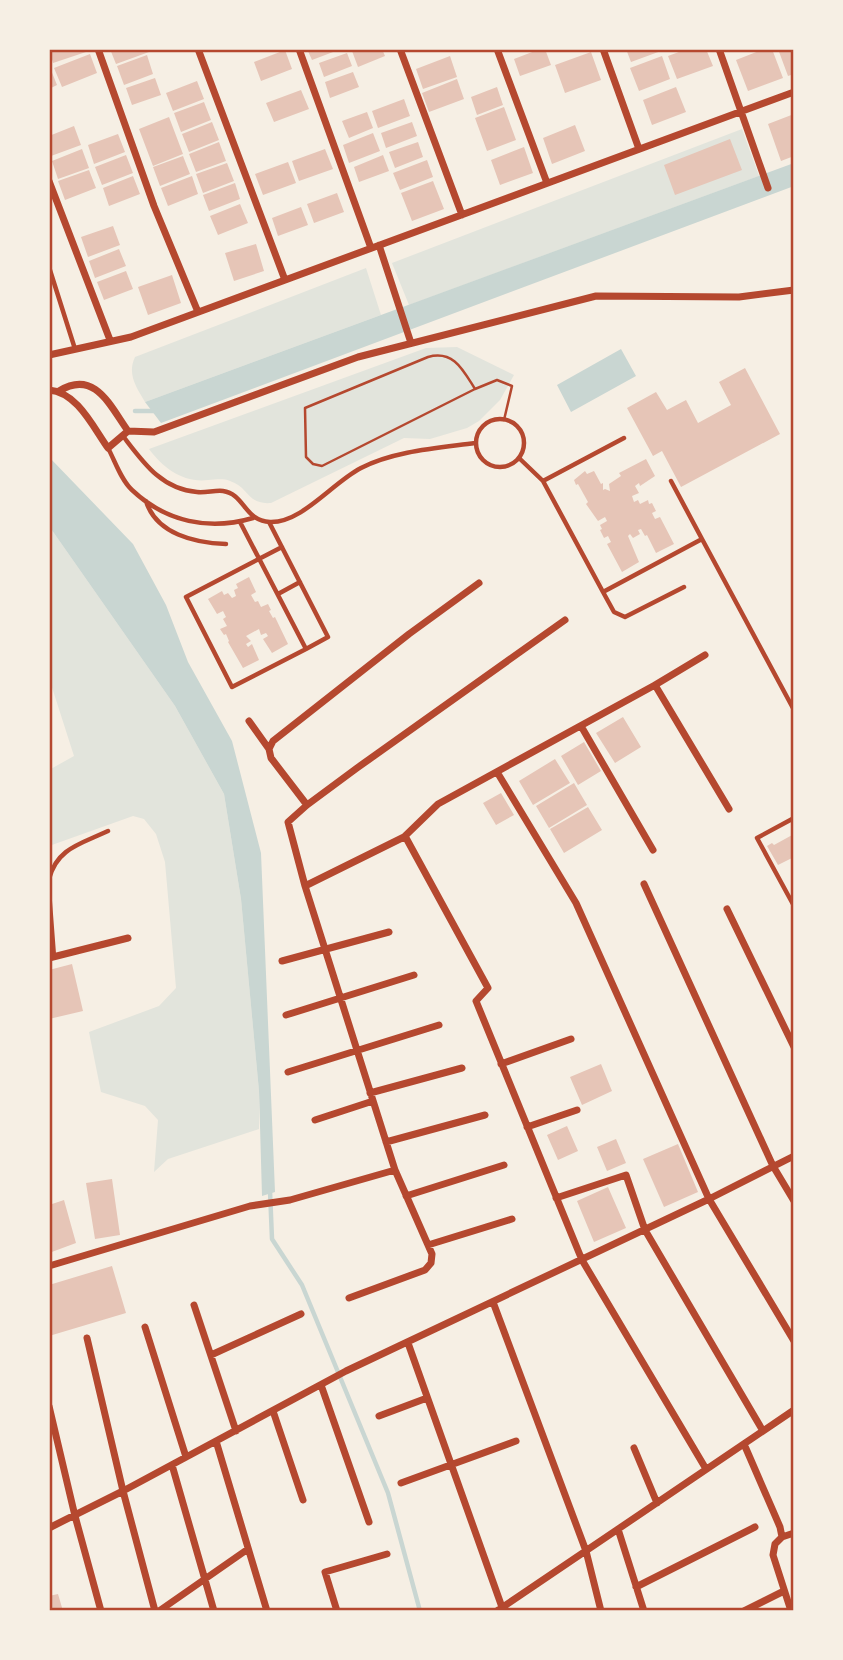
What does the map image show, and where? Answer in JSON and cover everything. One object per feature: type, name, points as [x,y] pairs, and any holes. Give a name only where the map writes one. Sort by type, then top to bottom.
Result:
[{"type":"street","points":[[98,49],[154,206],[198,312]]},
{"type":"street","points":[[198,49],[285,279]]},
{"type":"street","points":[[299,49],[370,248]]},
{"type":"street","points":[[400,49],[462,215]]},
{"type":"street","points":[[497,49],[547,183]]},
{"type":"street","points":[[603,49],[639,149]]},
{"type":"street","points":[[719,49],[768,188]]},
{"type":"street","points":[[49,355],[131,337],[794,92]]},
{"type":"street","points":[[49,181],[110,340]]},
{"type":"street","points":[[379,245],[411,343]]},
{"type":"street","points":[[49,390],[59,391],[76,402],[108,448],[125,433],[154,432],[358,356],[596,296],[739,297],[794,289]]},
{"type":"street","points":[[59,391],[73,384],[97,389],[125,433]]},
{"type":"street","points":[[269,749],[273,741],[409,634],[479,583]]},
{"type":"street","points":[[349,1298],[425,1270],[431,1263],[432,1254],[395,1170],[325,950],[288,822],[307,805],[565,620]]},
{"type":"street","points":[[306,886],[405,835],[438,804],[705,656]]},
{"type":"street","points":[[656,685],[729,810]]},
{"type":"street","points":[[249,722],[269,749],[271,758],[307,805]]},
{"type":"street","points":[[581,726],[653,850]]},
{"type":"street","points":[[497,772],[576,903],[709,1199],[794,1341]]},
{"type":"street","points":[[405,835],[488,988],[476,1001],[582,1260],[706,1469]]},
{"type":"street","points":[[644,884],[773,1166],[794,1201]]},
{"type":"street","points":[[727,909],[794,1047]]},
{"type":"street","points":[[282,961],[389,932]]},
{"type":"street","points":[[51,958],[128,938]]},
{"type":"street","points":[[286,1015],[414,975]]},
{"type":"street","points":[[288,1072],[439,1025]]},
{"type":"street","points":[[501,1064],[570,1039]]},
{"type":"street","points":[[370,1093],[462,1068]]},
{"type":"street","points":[[315,1120],[373,1101]]},
{"type":"street","points":[[527,1127],[577,1110]]},
{"type":"street","points":[[386,1142],[485,1115]]},
{"type":"street","points":[[49,1528],[123,1492],[346,1371],[645,1230],[794,1156]]},
{"type":"street","points":[[406,1196],[504,1165]]},
{"type":"street","points":[[49,1266],[250,1206],[290,1200],[395,1170]]},
{"type":"street","points":[[556,1198],[626,1175],[645,1230],[764,1431]]},
{"type":"street","points":[[428,1245],[512,1219]]},
{"type":"street","points":[[493,1301],[586,1551],[601,1611]]},
{"type":"street","points":[[194,1305],[236,1431]]},
{"type":"street","points":[[211,1355],[301,1314]]},
{"type":"street","points":[[145,1327],[186,1457]]},
{"type":"street","points":[[87,1338],[123,1492],[157,1611],[248,1549]]},
{"type":"street","points":[[408,1343],[501,1610],[794,1410]]},
{"type":"street","points":[[321,1385],[369,1522]]},
{"type":"street","points":[[379,1416],[428,1398]]},
{"type":"street","points":[[49,1406],[75,1516],[102,1611]]},
{"type":"street","points":[[273,1411],[303,1500]]},
{"type":"street","points":[[216,1441],[267,1611]]},
{"type":"street","points":[[401,1483],[516,1441]]},
{"type":"street","points":[[744,1444],[782,1537]]},
{"type":"street","points":[[634,1448],[657,1503]]},
{"type":"street","points":[[172,1465],[214,1611]]},
{"type":"street","points":[[636,1587],[755,1527]]},
{"type":"street","points":[[618,1530],[643,1611]]},
{"type":"street","points":[[791,1611],[791,1600],[784,1591],[773,1555],[775,1544],[782,1537],[794,1533]]},
{"type":"street","points":[[337,1611],[325,1572],[387,1553]]},
{"type":"street","points":[[744,1611],[784,1591]]},
{"type":"lane","points":[[49,267],[75,349]]},
{"type":"lane","points":[[492,420],[504,420],[514,424],[523,436],[523,451],[519,458],[507,466],[492,467],[480,457],[475,443],[476,436],[485,424],[492,420]]},
{"type":"lane","points":[[125,433],[149,469],[167,484],[200,493],[228,492],[237,498],[253,518]]},
{"type":"lane","points":[[543,481],[624,438]]},
{"type":"lane","points":[[108,448],[130,489],[146,500],[168,514],[193,523],[222,525],[253,518],[269,522],[292,517],[301,513],[346,477],[376,462],[405,454],[475,443]]},
{"type":"lane","points":[[519,458],[543,481],[614,612],[625,617],[684,587]]},
{"type":"lane","points":[[671,481],[794,710]]},
{"type":"lane","points":[[146,500],[152,516],[176,533],[206,543],[226,544]]},
{"type":"lane","points":[[240,522],[306,649]]},
{"type":"lane","points":[[269,522],[282,547],[300,582],[328,637],[232,687],[186,597],[282,547]]},
{"type":"lane","points":[[603,593],[702,539]]},
{"type":"lane","points":[[278,594],[300,582]]},
{"type":"lane","points":[[794,818],[757,838],[794,906]]},
{"type":"lane","points":[[49,879],[52,867],[63,852],[108,831]]},
{"type":"lane","points":[[49,891],[51,958]]},
{"type":"path","points":[[475,389],[456,361],[446,356],[428,357],[305,408],[306,457],[313,464],[322,466],[497,380],[512,386],[504,420]]},
{"type":"shaded area","points":[[742,129],[759,176],[409,305],[392,263]]},
{"type":"shaded area","points":[[794,163],[794,186],[161,423],[145,402]]},
{"type":"shaded area","points":[[366,268],[381,315],[145,402],[132,375],[135,357]]},
{"type":"shaded area","points":[[457,347],[514,375],[500,400],[479,421],[467,428],[430,439],[404,438],[271,503],[252,499],[241,487],[227,480],[182,477],[167,468],[149,449],[426,348]]},
{"type":"shaded area","points":[[621,349],[636,376],[571,412],[557,385]]},
{"type":"shaded area","points":[[49,457],[133,544],[166,605],[188,662],[232,741],[261,853],[275,1192],[262,1196],[259,1091],[241,899],[224,794],[175,706],[49,526]]},
{"type":"shaded area","points":[[49,526],[175,706],[224,794],[241,899],[259,1091],[259,1129],[168,1159],[154,1172],[158,1120],[145,1106],[101,1092],[89,1032],[159,1006],[176,988],[165,862],[156,834],[144,819],[133,816],[49,846],[49,770],[74,756],[49,678]]},
{"type":"building","points":[[49,49],[86,49],[86,52],[53,63]]},
{"type":"building","points":[[110,49],[148,49],[149,52],[116,64]]},
{"type":"building","points":[[307,49],[341,49],[312,60]]},
{"type":"building","points":[[382,49],[385,56],[358,67],[352,51]]},
{"type":"building","points":[[545,49],[551,65],[520,76],[514,59]]},
{"type":"building","points":[[626,49],[660,49],[661,51],[631,62]]},
{"type":"building","points":[[687,49],[706,49],[713,66],[677,79],[668,56]]},
{"type":"building","points":[[764,49],[772,49],[783,78],[748,91],[736,60]]},
{"type":"building","points":[[778,49],[794,49],[794,74],[788,76]]},
{"type":"building","points":[[285,50],[292,69],[261,81],[254,62]]},
{"type":"building","points":[[591,52],[601,80],[565,93],[555,65]]},
{"type":"building","points":[[347,53],[352,66],[324,77],[319,63]]},
{"type":"building","points":[[90,54],[97,73],[62,87],[54,68]]},
{"type":"building","points":[[147,55],[153,74],[124,85],[117,66]]},
{"type":"building","points":[[450,56],[457,77],[423,89],[416,69]]},
{"type":"building","points":[[662,56],[670,79],[639,91],[630,68]]},
{"type":"building","points":[[49,65],[57,85],[49,89]]},
{"type":"building","points":[[353,72],[359,87],[330,98],[325,82]]},
{"type":"building","points":[[155,78],[161,95],[132,105],[126,88]]},
{"type":"building","points":[[457,79],[464,99],[429,112],[422,93]]},
{"type":"building","points":[[197,81],[204,99],[173,111],[166,93]]},
{"type":"building","points":[[497,87],[503,105],[477,115],[471,97]]},
{"type":"building","points":[[676,87],[686,112],[652,125],[643,100]]},
{"type":"building","points":[[301,90],[309,109],[274,122],[266,103]]},
{"type":"building","points":[[404,99],[410,116],[378,128],[372,111]]},
{"type":"building","points":[[204,102],[211,120],[181,132],[174,113]]},
{"type":"building","points":[[504,107],[516,140],[487,151],[475,118]]},
{"type":"building","points":[[367,112],[373,128],[349,138],[342,121]]},
{"type":"building","points":[[794,114],[794,156],[781,161],[768,124]]},
{"type":"building","points":[[169,117],[183,154],[153,166],[139,129]]},
{"type":"building","points":[[212,122],[219,140],[189,152],[182,134]]},
{"type":"building","points":[[412,122],[417,136],[386,148],[381,133]]},
{"type":"building","points":[[575,125],[585,151],[552,164],[543,138]]},
{"type":"building","points":[[74,126],[81,145],[51,156],[49,136]]},
{"type":"building","points":[[373,133],[380,151],[349,163],[343,145]]},
{"type":"building","points":[[118,134],[125,152],[94,164],[88,145]]},
{"type":"building","points":[[730,139],[742,170],[675,195],[664,165]]},
{"type":"building","points":[[219,142],[226,161],[196,172],[189,154]]},
{"type":"building","points":[[418,142],[423,157],[395,168],[389,152]]},
{"type":"building","points":[[524,147],[533,173],[500,185],[491,160]]},
{"type":"building","points":[[82,149],[89,168],[58,179],[52,161]]},
{"type":"building","points":[[325,149],[333,169],[299,181],[292,161]]},
{"type":"building","points":[[126,155],[133,173],[102,185],[95,167]]},
{"type":"building","points":[[383,155],[389,171],[359,182],[354,167]]},
{"type":"building","points":[[183,156],[190,174],[160,186],[153,167]]},
{"type":"building","points":[[427,160],[433,177],[400,190],[393,173]]},
{"type":"building","points":[[288,162],[296,183],[263,195],[255,174]]},
{"type":"building","points":[[227,163],[234,181],[203,193],[196,174]]},
{"type":"building","points":[[89,170],[96,188],[65,200],[58,181]]},
{"type":"building","points":[[133,176],[140,194],[109,206],[103,188]]},
{"type":"building","points":[[192,176],[198,194],[168,206],[161,188]]},
{"type":"building","points":[[433,181],[444,209],[412,221],[401,193]]},
{"type":"building","points":[[235,183],[240,199],[209,211],[203,195]]},
{"type":"building","points":[[337,193],[344,212],[314,223],[307,204]]},
{"type":"building","points":[[240,204],[248,223],[218,235],[210,216]]},
{"type":"building","points":[[301,207],[308,225],[278,236],[272,218]]},
{"type":"building","points":[[113,226],[120,245],[88,257],[81,237]]},
{"type":"building","points":[[256,244],[264,271],[234,281],[225,253]]},
{"type":"building","points":[[119,249],[126,266],[95,278],[89,261]]},
{"type":"building","points":[[126,271],[133,289],[104,300],[97,282]]},
{"type":"building","points":[[172,275],[181,303],[148,315],[138,287]]},
{"type":"building","points":[[745,368],[780,434],[681,487],[662,451],[653,456],[627,408],[656,392],[667,410],[686,400],[698,423],[731,405],[719,382]]},
{"type":"building","points":[[646,459],[655,476],[640,486],[639,483],[635,486],[639,493],[632,496],[634,502],[638,500],[640,504],[648,500],[649,504],[652,503],[656,511],[652,513],[655,519],[660,517],[674,544],[656,553],[641,529],[638,530],[640,534],[633,538],[630,534],[628,536],[639,562],[622,572],[607,544],[611,542],[608,536],[604,538],[600,530],[600,525],[607,521],[605,517],[598,521],[574,480],[585,471],[587,474],[594,471],[601,484],[603,483],[603,490],[610,491],[609,484],[621,476],[619,473]]},
{"type":"building","points":[[249,577],[256,592],[251,595],[255,602],[258,601],[261,607],[268,604],[271,610],[269,611],[273,618],[275,617],[288,644],[272,653],[263,639],[268,636],[266,633],[261,635],[259,629],[246,636],[251,641],[246,644],[248,647],[252,644],[259,660],[243,668],[226,634],[220,629],[227,626],[223,611],[217,614],[208,599],[222,591],[224,595],[228,593],[232,598],[236,596],[236,584]]},
{"type":"building","points":[[623,717],[641,747],[615,763],[596,733]]},
{"type":"building","points":[[584,742],[601,771],[578,785],[561,756]]},
{"type":"building","points":[[555,759],[570,783],[533,805],[519,781]]},
{"type":"building","points":[[574,783],[587,805],[549,828],[536,806]]},
{"type":"building","points":[[501,793],[514,815],[496,825],[483,803]]},
{"type":"building","points":[[588,807],[602,830],[564,853],[550,829]]},
{"type":"building","points":[[794,834],[794,862],[792,858],[778,865],[767,846]]},
{"type":"building","points":[[72,964],[83,1011],[49,1019],[49,970]]},
{"type":"building","points":[[601,1064],[612,1091],[582,1105],[570,1077]]},
{"type":"building","points":[[567,1126],[578,1151],[558,1160],[547,1135]]},
{"type":"building","points":[[616,1139],[626,1163],[607,1171],[597,1147]]},
{"type":"building","points":[[678,1144],[698,1192],[664,1207],[643,1159]]},
{"type":"building","points":[[112,1179],[120,1235],[95,1239],[86,1183]]},
{"type":"building","points":[[608,1187],[626,1228],[594,1242],[577,1201]]},
{"type":"building","points":[[64,1200],[76,1243],[49,1253],[49,1205]]},
{"type":"building","points":[[112,1266],[126,1313],[49,1336],[49,1285]]},
{"type":"building","points":[[58,1594],[63,1611],[49,1611],[49,1596]]},
{"type":"waterway","points":[[135,411],[157,411]]},
{"type":"waterway","points":[[270,1191],[272,1239],[302,1285],[388,1493],[420,1611]]}]
